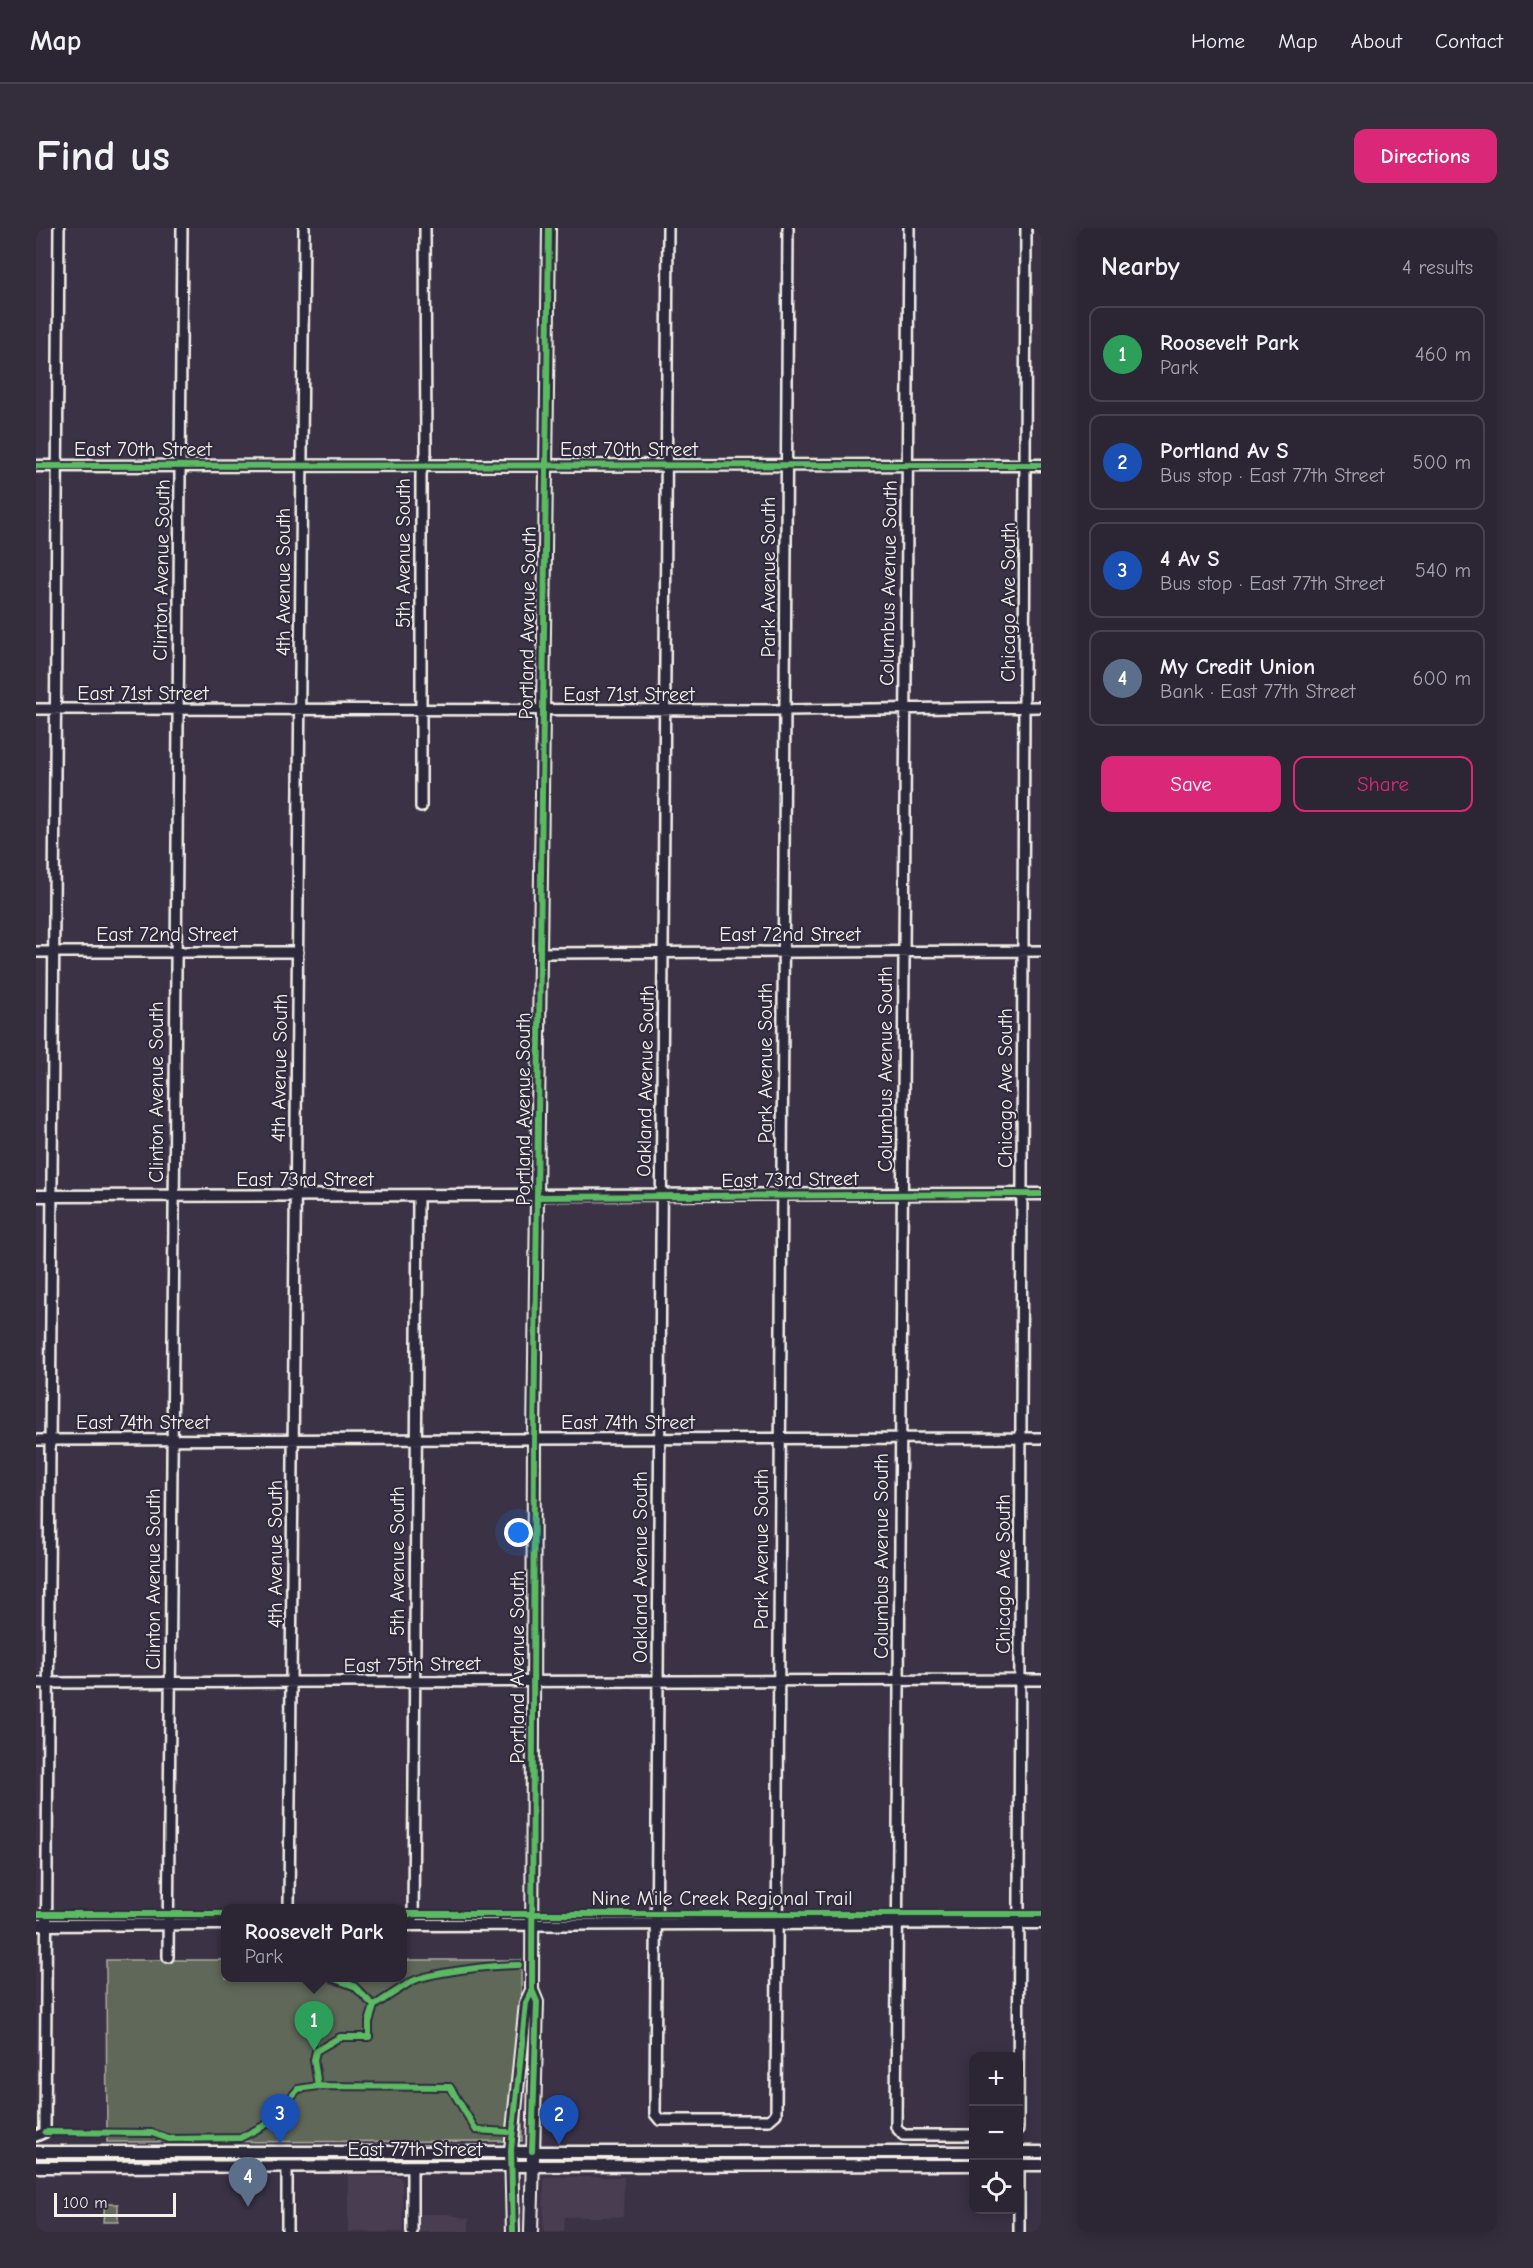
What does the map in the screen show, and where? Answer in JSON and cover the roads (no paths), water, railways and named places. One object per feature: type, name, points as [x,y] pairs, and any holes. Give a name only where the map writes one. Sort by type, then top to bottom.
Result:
[{"type":"main road","name":"Portland Avenue South","points":[[531,2232],[537,2002],[532,1990],[534,1440],[539,1197],[549,228]]},
{"type":"main road","name":"Portland Avenue South","points":[[513,2232],[511,2151],[526,2003],[532,1990]]},
{"type":"street","points":[[41,2134],[42,1925],[48,1683],[59,228]]},
{"type":"street","name":"Clinton Avenue South","points":[[168,1957],[182,228]]},
{"type":"street","name":"4th Avenue South","points":[[289,1904],[304,228]]},
{"type":"street","name":"5th Avenue South","points":[[421,807],[422,466],[426,453],[425,228]]},
{"type":"street","name":"Oakland Avenue South","points":[[655,2114],[668,228]]},
{"type":"street","name":"Park Avenue South","points":[[655,2114],[660,2120],[769,2120],[776,2114],[788,228]]},
{"type":"street","name":"Columbus Avenue South","points":[[909,228],[896,2127],[903,2135],[969,2135]]},
{"type":"street","name":"Chicago Ave South","points":[[1018,2106],[1026,707],[1026,228]]},
{"type":"street","name":"East 70th Street","points":[[36,466],[1041,465]]},
{"type":"street","name":"East 71st Street","points":[[36,709],[785,710],[1041,707]]},
{"type":"street","name":"East 72nd Street","points":[[540,953],[1041,951]]},
{"type":"street","name":"East 72nd Street","points":[[36,952],[298,952]]},
{"type":"street","name":"East 73rd Street","points":[[36,1196],[662,1197],[1041,1194]]},
{"type":"street","name":"5th Avenue South","points":[[408,1925],[414,1683],[418,1197]]},
{"type":"street","name":"East 74th Street","points":[[36,1440],[1041,1438]]},
{"type":"street","name":"East 75th Street","points":[[36,1683],[1041,1680]]},
{"type":"street","points":[[408,1925],[1041,1923]]},
{"type":"street","points":[[42,1925],[221,1924]]},
{"type":"street","name":"East 77th Street","points":[[36,2152],[969,2152]]},
{"type":"street","points":[[1023,2152],[1041,2152]]},
{"type":"street","name":"East 77th Street","points":[[36,2167],[412,2168],[969,2165]]},
{"type":"street","points":[[1023,2165],[1041,2165]]},
{"type":"street","points":[[287,2167],[287,2232]]},
{"type":"street","points":[[412,2168],[412,2232]]},
{"type":"street","points":[[1019,2214],[1019,2232]]},
{"type":"place","name":"Roosevelt Park","points":[[314,2051]]},
{"type":"place","name":"4 Av S","points":[[280,2144]]},
{"type":"place","name":"Portland Av S","points":[[559,2145]]},
{"type":"place","name":"My Credit Union","points":[[248,2207]]}]
